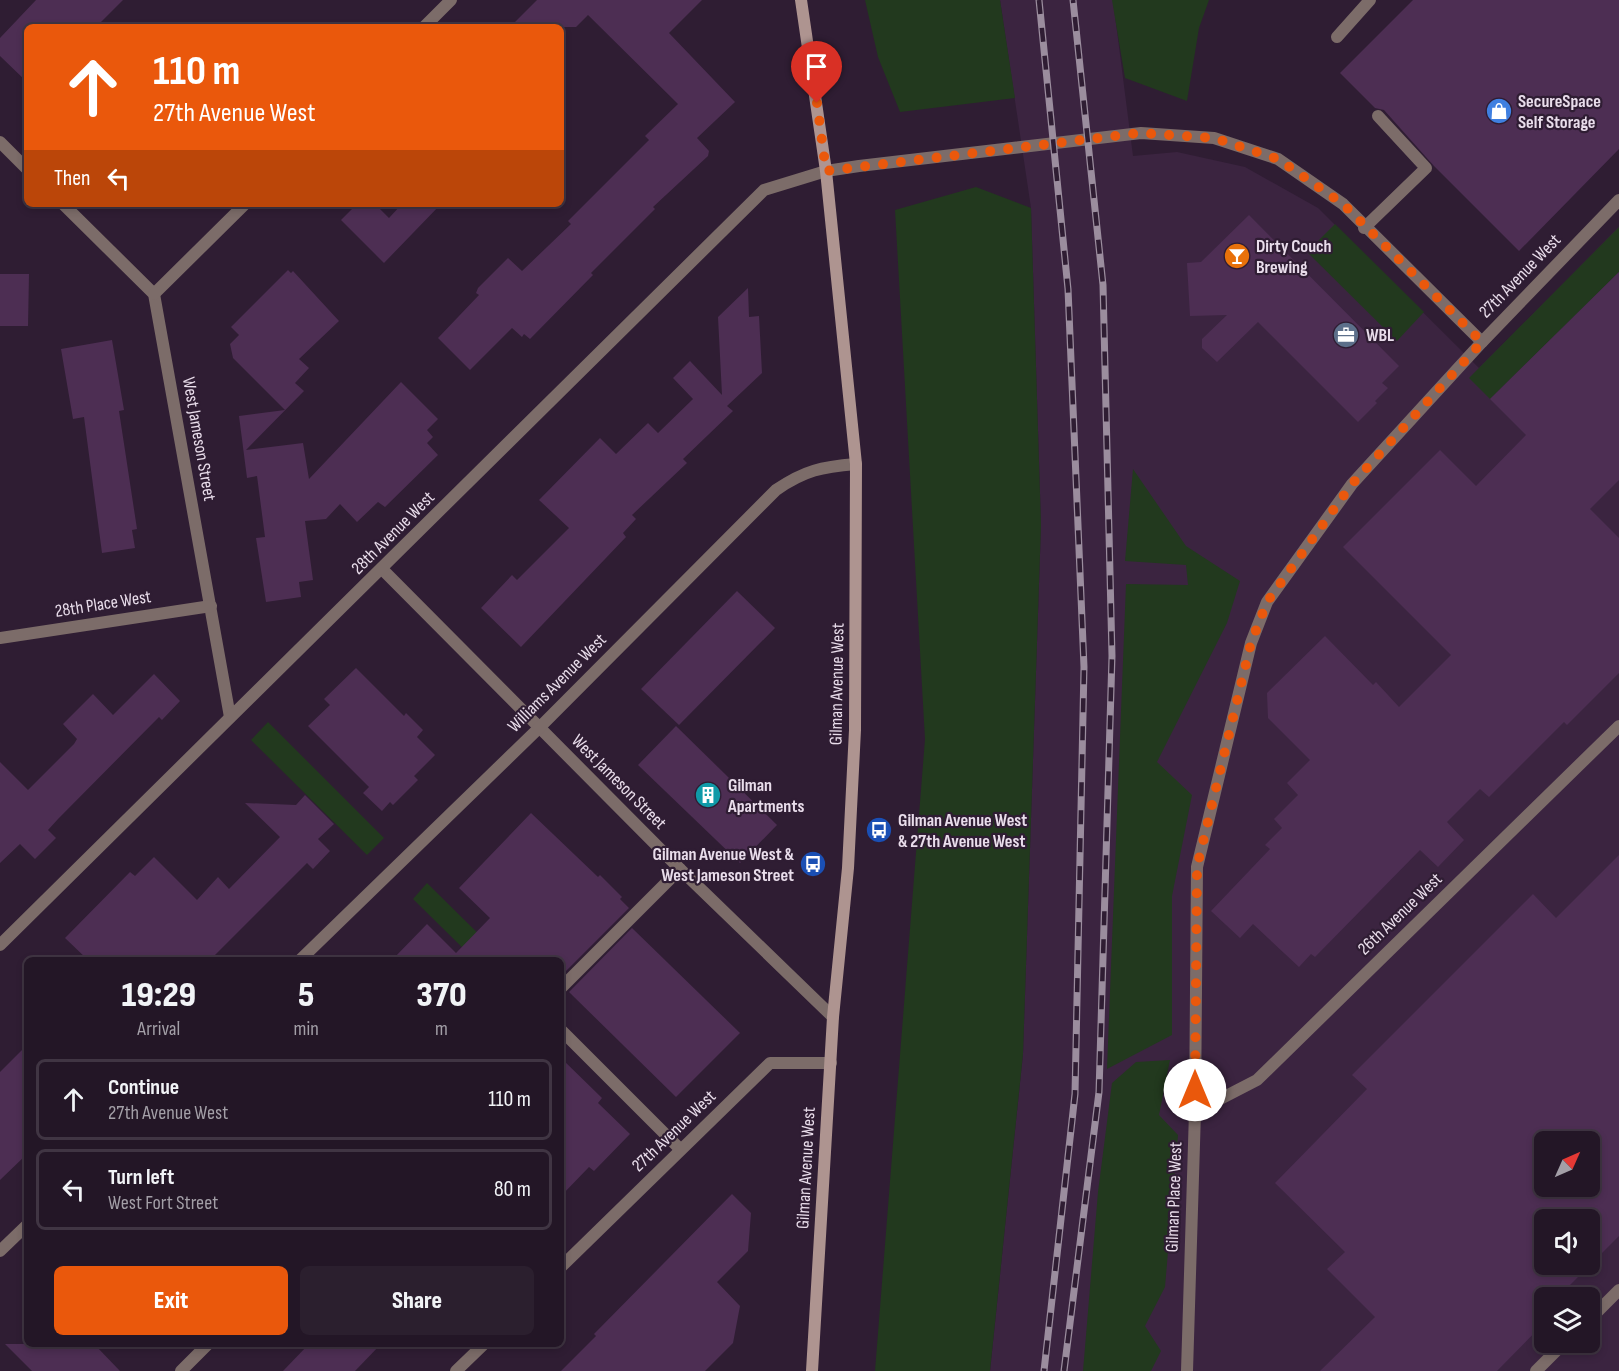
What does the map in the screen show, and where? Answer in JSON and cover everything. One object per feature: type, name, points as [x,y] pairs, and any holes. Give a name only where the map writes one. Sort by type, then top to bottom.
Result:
[{"type":"main road","name":"Gilman Avenue West","points":[[801,0],[826,171],[856,464],[855,730],[848,868],[833,1017],[812,1371]]},
{"type":"street","points":[[427,24],[451,0]]},
{"type":"street","points":[[1337,37],[1370,0]]},
{"type":"street","points":[[1365,228],[1426,168],[1378,116]]},
{"type":"street","name":"28th Avenue West","points":[[0,945],[764,190],[826,171],[1140,133],[1214,138],[1278,159],[1343,204],[1482,342]]},
{"type":"street","points":[[0,142],[24,166]]},
{"type":"street","name":"27th Avenue West","points":[[1267,602],[1352,484],[1482,342],[1619,200]]},
{"type":"street","points":[[66,207],[154,294],[242,207]]},
{"type":"street","name":"West Jameson Street","points":[[154,294],[230,717]]},
{"type":"street","name":"Williams Avenue West","points":[[303,957],[540,727],[776,490],[798,475],[821,467],[856,464]]},
{"type":"street","name":"West Jameson Street","points":[[382,569],[680,869],[833,1017]]},
{"type":"street","name":"Gilman Place West","points":[[1187,1366],[1195,1112],[1197,867],[1251,643],[1267,602]]},
{"type":"street","name":"28th Place West","points":[[0,638],[211,606]]},
{"type":"street","name":"26th Avenue West","points":[[1195,1112],[1257,1080],[1619,726]]},
{"type":"street","points":[[564,985],[680,869]]},
{"type":"street","points":[[564,1033],[680,1149]]},
{"type":"street","name":"27th Avenue West","points":[[564,1264],[770,1063],[831,1063]]},
{"type":"street","points":[[0,1251],[24,1228]]},
{"type":"street","points":[[1600,1308],[1619,1290]]},
{"type":"street","points":[[181,1371],[205,1347]]},
{"type":"street","points":[[456,1371],[480,1347]]},
{"type":"street","points":[[1536,1371],[1554,1353]]},
{"type":"street","points":[[1187,1366],[1197,1371]]},
{"type":"shaded area","points":[[1000,0],[1113,0],[1133,156],[1177,152],[1245,167],[1318,208],[1479,368],[1619,227],[1619,1371],[990,1371],[1023,1054],[1041,525],[1031,208]]},
{"type":"green space","points":[[865,0],[1000,0],[1015,98],[900,112],[878,57]]},
{"type":"green space","points":[[1112,0],[1209,0],[1199,28],[1187,101],[1125,78]]},
{"type":"green space","points":[[976,187],[1031,208],[1041,525],[1023,1054],[990,1371],[875,1371],[925,739],[895,210]]},
{"type":"green space","points":[[1335,224],[1424,312],[1397,341],[1307,252]]},
{"type":"green space","points":[[1619,227],[1619,272],[1490,399],[1469,378]]},
{"type":"green space","points":[[1133,469],[1186,546],[1240,581],[1227,623],[1157,762],[1192,795],[1172,896],[1172,1035],[1107,1069],[1126,584],[1188,585],[1186,565],[1125,561]]},
{"type":"green space","points":[[268,722],[384,838],[367,855],[251,740]]},
{"type":"green space","points":[[427,883],[502,957],[472,957],[413,899]]},
{"type":"green space","points":[[1170,1060],[1159,1115],[1178,1135],[1165,1287],[1145,1326],[1161,1351],[1151,1371],[1083,1371],[1098,1192],[1112,1083],[1136,1062]]},
{"type":"building","points":[[36,0],[123,0],[99,24],[24,24],[24,79],[0,56],[0,38]]},
{"type":"building","points":[[537,0],[702,0],[669,33],[735,102],[697,138],[709,151],[708,156],[653,207],[655,209],[530,339],[524,334],[522,337],[512,328],[470,370],[438,338],[479,295],[476,293],[478,288],[508,258],[522,271],[571,224],[568,221],[649,140],[645,136],[678,104],[588,15],[576,27],[564,27],[564,24],[513,24]]},
{"type":"building","name":"SecureSpace Self Storage","points":[[1413,0],[1619,0],[1619,149],[1519,251],[1434,166],[1384,110],[1375,108],[1340,73]]},
{"type":"building","points":[[354,207],[378,207],[389,218],[399,207],[438,207],[384,263],[341,220]]},
{"type":"building","points":[[1249,215],[1399,366],[1382,383],[1388,388],[1358,422],[1258,322],[1217,362],[1202,348],[1202,339],[1227,315],[1190,316],[1187,263],[1201,262]]},
{"type":"building","points":[[288,270],[291,273],[293,271],[339,321],[299,359],[309,368],[295,383],[304,391],[246,450],[303,443],[309,479],[401,382],[438,419],[427,430],[433,437],[427,443],[438,455],[385,507],[378,502],[357,522],[340,504],[326,519],[305,521],[313,580],[299,582],[301,597],[266,602],[256,538],[265,537],[257,476],[247,478],[239,416],[285,410],[233,358],[230,344],[239,335],[231,327]]},
{"type":"building","points":[[1619,272],[1619,480],[1590,509],[1619,538],[1619,673],[1567,725],[1564,722],[1489,797],[1480,789],[1447,822],[1464,840],[1438,867],[1420,850],[1315,957],[1311,954],[1299,967],[1253,924],[1240,938],[1211,911],[1270,849],[1265,845],[1282,828],[1274,819],[1298,795],[1287,783],[1310,760],[1268,718],[1267,693],[1325,636],[1373,685],[1376,682],[1399,707],[1451,655],[1343,547],[1440,450],[1476,486],[1526,435],[1490,399]]},
{"type":"building","points":[[0,274],[29,274],[28,326],[0,326]]},
{"type":"building","points":[[748,288],[749,317],[759,316],[762,373],[727,406],[733,411],[683,459],[687,463],[632,515],[636,519],[623,533],[626,537],[521,647],[481,608],[512,575],[517,580],[569,528],[539,500],[600,438],[616,454],[648,423],[658,433],[693,399],[673,378],[690,361],[722,395],[718,317]]},
{"type":"building","points":[[112,340],[124,410],[119,411],[137,529],[132,530],[135,548],[102,553],[84,417],[73,419],[61,349]]},
{"type":"building","points":[[737,591],[775,628],[679,725],[641,689]]},
{"type":"building","points":[[356,668],[404,716],[406,713],[423,730],[417,737],[435,755],[414,776],[418,780],[393,805],[390,802],[382,811],[363,793],[369,787],[308,726],[330,705],[324,699]]},
{"type":"building","points":[[154,674],[180,701],[162,720],[159,717],[58,819],[48,830],[56,838],[35,859],[20,844],[0,863],[0,762],[28,790],[74,744],[77,739],[63,724],[93,694],[113,715]]},
{"type":"building","name":"Gilman Apartments","points":[[676,726],[777,825],[740,863],[638,765]]},
{"type":"building","points":[[305,795],[334,824],[318,839],[330,851],[313,869],[307,863],[213,957],[85,957],[65,938],[130,872],[135,876],[154,857],[197,900],[218,877],[229,889],[280,837],[245,803],[296,805]]},
{"type":"building","points":[[531,813],[598,877],[600,875],[622,897],[620,899],[629,908],[564,973],[564,957],[395,957],[427,924],[456,953],[490,918],[459,888]]},
{"type":"building","points":[[1619,855],[1619,1236],[1600,1255],[1600,1209],[1534,1209],[1534,1275],[1580,1275],[1568,1287],[1534,1287],[1534,1333],[1497,1371],[1320,1371],[1375,1317],[1327,1269],[1345,1252],[1275,1183],[1367,1089],[1352,1075],[1533,894],[1556,918]]},
{"type":"building","points":[[632,928],[740,1033],[676,1097],[569,992]]},
{"type":"building","points":[[24,1048],[24,1157],[0,1180],[0,1072]]},
{"type":"building","points":[[564,1061],[602,1098],[598,1103],[630,1134],[594,1171],[589,1167],[564,1193]]},
{"type":"building","points":[[732,1194],[751,1213],[748,1251],[717,1282],[740,1306],[733,1343],[705,1371],[561,1371],[596,1336],[594,1334]]},
{"type":"building","points":[[5,1344],[24,1344],[24,1347],[97,1347],[120,1371],[32,1371]]},
{"type":"building","points":[[306,1347],[378,1347],[355,1371],[283,1371]]},
{"type":"railway","points":[[1039,0],[1068,289],[1084,667],[1075,1094],[1044,1371]]},
{"type":"railway","points":[[1064,1371],[1099,1092],[1112,656],[1103,285],[1073,0]]},
{"type":"place","name":"SecureSpace Self Storage","points":[[1499,111]]},
{"type":"place","name":"Dirty Couch Brewing","points":[[1237,256]]},
{"type":"place","name":"WBL","points":[[1346,335]]},
{"type":"place","name":"Gilman Apartments","points":[[708,795]]},
{"type":"place","name":"Gilman Avenue West & 27th Avenue West","points":[[879,830]]},
{"type":"place","name":"Gilman Avenue West & West Jameson Street","points":[[813,864]]},
{"type":"route","points":[[817,103],[826,171],[1140,133],[1214,138],[1278,159],[1343,204],[1482,342],[1352,484],[1267,602],[1259,622],[1251,643],[1197,867],[1195,1090]]}]
